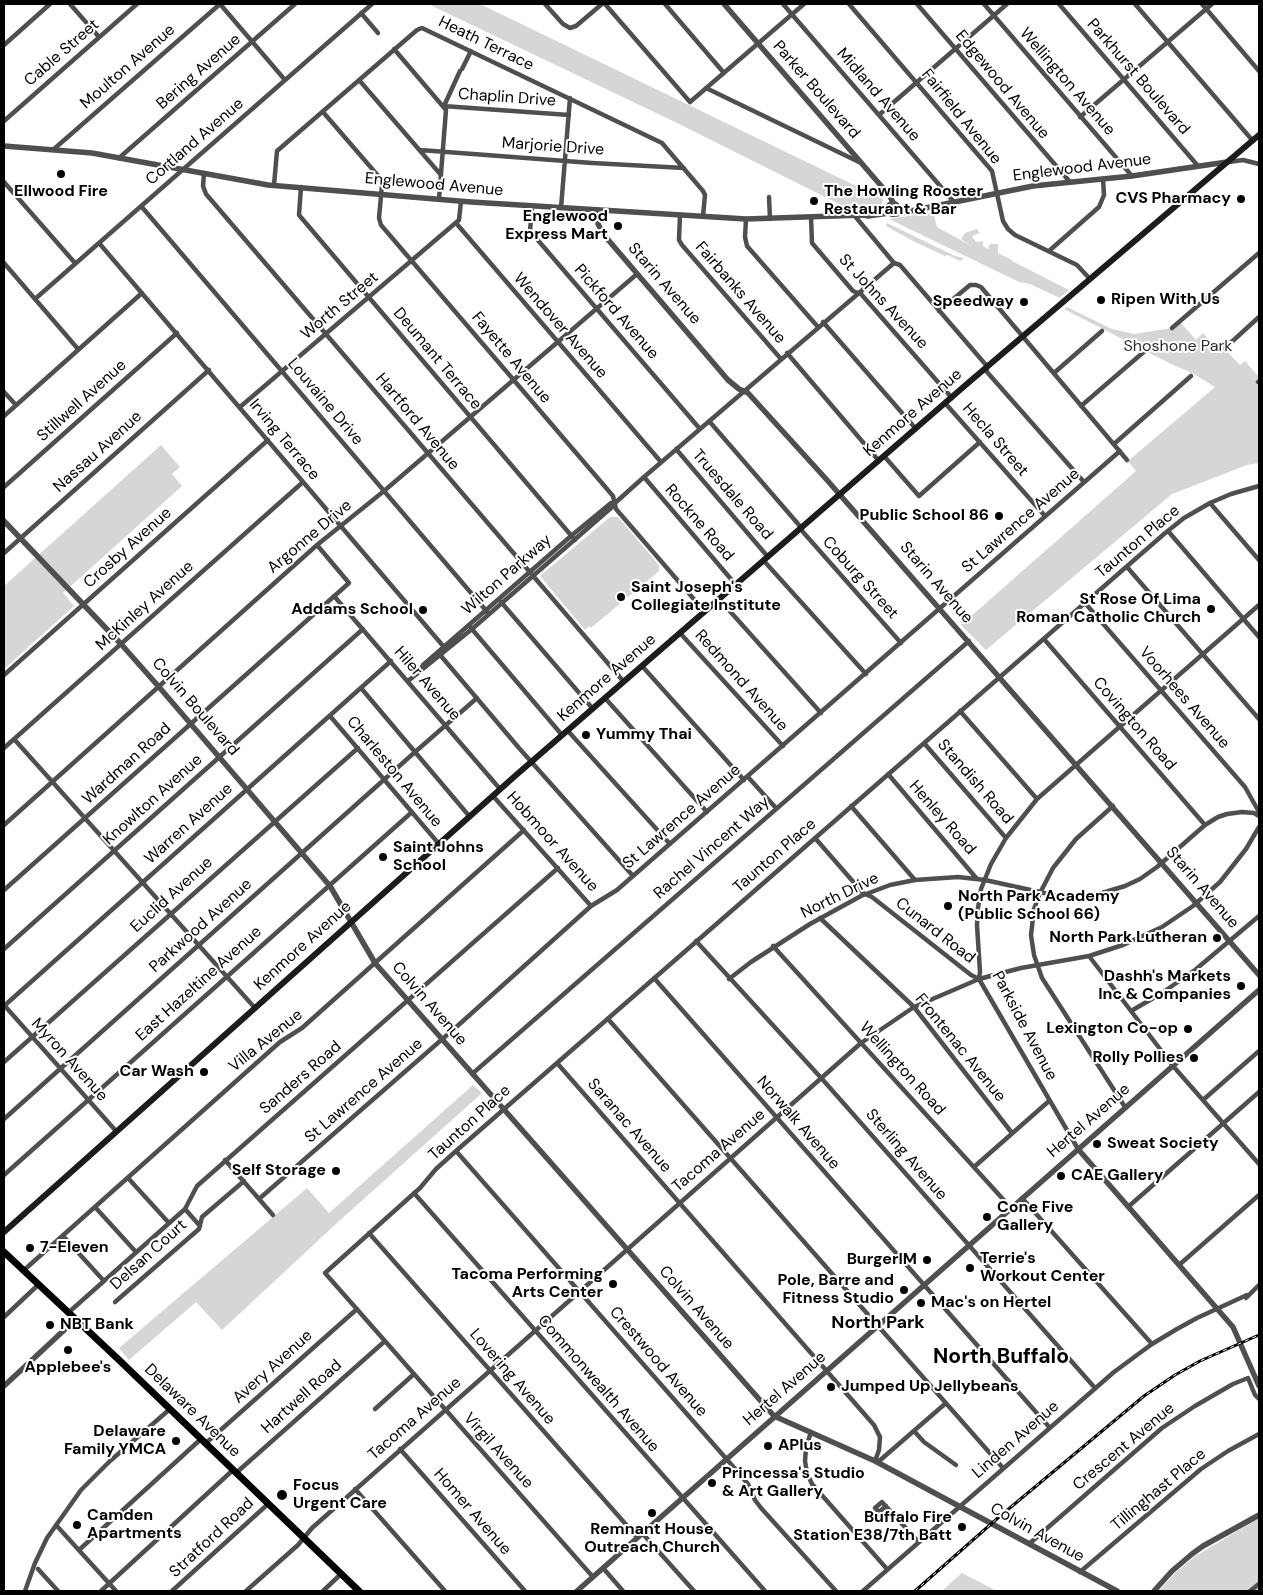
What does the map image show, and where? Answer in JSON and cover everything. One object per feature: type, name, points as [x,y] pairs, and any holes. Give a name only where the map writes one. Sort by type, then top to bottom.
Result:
[{"type":"main road","name":"Kenmore Avenue","points":[[4,1232],[500,789],[1023,336],[1259,135]]},
{"type":"main road","name":"Delaware Avenue","points":[[4,1252],[359,1591]]},
{"type":"street","points":[[4,45],[50,4]]},
{"type":"street","points":[[70,4],[98,37]]},
{"type":"street","name":"Cable Street","points":[[4,121],[137,4]]},
{"type":"street","points":[[220,4],[285,80]]},
{"type":"street","name":"Moulton Avenue","points":[[54,150],[220,4]]},
{"type":"street","name":"Bering Avenue","points":[[119,158],[295,4]]},
{"type":"street","name":"Cortland Avenue","points":[[35,299],[372,4]]},
{"type":"street","points":[[545,4],[562,24],[570,28],[576,26],[604,4],[690,102],[804,4]]},
{"type":"street","points":[[665,4],[724,73]]},
{"type":"street","name":"Parker Boulevard","points":[[724,4],[896,205]]},
{"type":"street","name":"Midland Avenue","points":[[783,4],[954,202]]},
{"type":"street","name":"Fairfield Avenue","points":[[849,4],[992,171],[1003,221],[1008,229],[1015,235],[1077,265],[1090,279]]},
{"type":"street","name":"Edgewood Avenue","points":[[916,4],[1070,182]]},
{"type":"street","name":"Wellington Avenue","points":[[984,4],[1132,176]]},
{"type":"street","points":[[878,115],[1008,4]]},
{"type":"street","name":"Parkhurst Boulevard","points":[[1059,4],[1198,166]]},
{"type":"street","points":[[1135,4],[1253,141]]},
{"type":"street","points":[[1202,4],[1259,71]]},
{"type":"street","points":[[1080,116],[1212,4]]},
{"type":"street","points":[[361,13],[378,33]]},
{"type":"street","name":"Heath Terrace","points":[[274,185],[277,151],[394,49],[422,28],[662,143],[704,193],[703,216]]},
{"type":"street","name":"Chaplin Drive","points":[[394,49],[443,106],[569,115]]},
{"type":"street","points":[[439,199],[446,110],[443,106],[471,51]]},
{"type":"street","points":[[359,80],[441,175]]},
{"type":"street","points":[[706,88],[860,162]]},
{"type":"street","points":[[561,208],[570,98]]},
{"type":"street","name":"Fayette Avenue","points":[[322,112],[380,178],[382,184],[380,222],[613,496],[616,509],[705,612]]},
{"type":"street","name":"Englewood Avenue","points":[[4,146],[92,153],[204,174],[301,188],[561,208],[770,219],[870,216],[890,210],[910,210],[1033,186],[1132,176],[1243,160],[1259,164]]},
{"type":"street","name":"Marjorie Drive","points":[[420,150],[684,168]]},
{"type":"street","name":"Hartford Avenue","points":[[204,174],[202,186],[206,194],[530,575],[624,682]]},
{"type":"street","points":[[1049,251],[1099,207],[1104,195],[1103,179]]},
{"type":"street","points":[[4,182],[75,263]]},
{"type":"street","name":"Deumant Terrace","points":[[301,188],[299,215],[573,538]]},
{"type":"street","points":[[887,193],[890,210],[898,211],[896,205]]},
{"type":"street","points":[[769,197],[770,219]]},
{"type":"street","points":[[456,223],[459,220],[461,201]]},
{"type":"street","name":"Englewood Avenue","points":[[890,210],[896,205],[910,210]]},
{"type":"street","name":"Louvaine Drive","points":[[141,206],[487,612]]},
{"type":"street","name":"Pickford Avenue","points":[[532,206],[530,231],[700,429]]},
{"type":"street","name":"Starin Avenue","points":[[598,210],[600,230],[728,380],[739,389],[748,393],[840,495],[1000,676],[1259,975]]},
{"type":"street","name":"Fairbanks Avenue","points":[[680,215],[679,240],[682,245],[781,359]]},
{"type":"street","points":[[854,215],[894,263],[900,265],[986,364],[987,372],[1084,482]]},
{"type":"street","name":"St Johns Avenue","points":[[812,217],[812,243],[854,291],[862,294],[952,398]]},
{"type":"street","points":[[746,218],[745,237],[747,246],[818,327]]},
{"type":"street","name":"Worth Street","points":[[240,407],[456,223]]},
{"type":"street","name":"Wendover Avenue","points":[[456,223],[661,462]]},
{"type":"street","name":"Irving Terrace","points":[[99,243],[444,647]]},
{"type":"street","points":[[1172,328],[1259,252]]},
{"type":"street","points":[[4,262],[78,349]]},
{"type":"street","points":[[801,529],[709,421],[894,263]]},
{"type":"street","name":"Argonne Drive","points":[[4,825],[317,545],[384,491],[638,274]]},
{"type":"street","points":[[939,311],[970,285],[978,285],[1127,460]]},
{"type":"street","points":[[4,416],[142,292]]},
{"type":"street","points":[[1225,348],[1259,318]]},
{"type":"street","points":[[823,322],[916,429]]},
{"type":"street","points":[[1054,373],[1102,331]]},
{"type":"street","name":"Stillwell Avenue","points":[[4,487],[177,333]]},
{"type":"street","points":[[1081,406],[1146,350]]},
{"type":"street","name":"Fairbanks Avenue","points":[[787,353],[919,496],[980,442]]},
{"type":"street","name":"Nassau Avenue","points":[[4,553],[209,370]]},
{"type":"street","points":[[1114,444],[1191,376]]},
{"type":"street","points":[[4,392],[16,405]]},
{"type":"street","name":"Hecla Street","points":[[946,403],[1045,516]]},
{"type":"street","name":"Wilton Parkway","points":[[408,681],[441,656],[487,612],[573,538],[612,508],[615,502],[709,421]]},
{"type":"street","name":"Crosby Avenue","points":[[4,676],[268,440]]},
{"type":"street","name":"Truesdale Road","points":[[676,449],[766,559],[866,674]]},
{"type":"street","name":"St Lawrence Avenue","points":[[259,1199],[442,1040],[591,906],[614,892],[633,876],[1120,451]]},
{"type":"street","name":"Rockne Road","points":[[644,477],[736,585]]},
{"type":"street","name":"McKinley Avenue","points":[[4,748],[303,482]]},
{"type":"street","name":"Taunton Place","points":[[325,1273],[414,1194],[436,1169],[456,1151],[1168,531],[1189,515],[1210,503],[1231,494],[1258,488]]},
{"type":"street","points":[[1210,503],[1259,560]]},
{"type":"street","name":"Colvin Boulevard","points":[[4,521],[121,644],[247,789],[330,886],[350,923]]},
{"type":"street","name":"Coburg Street","points":[[801,529],[901,643]]},
{"type":"street","points":[[1168,531],[1259,637]]},
{"type":"street","name":"Wardman Road","points":[[4,890],[349,583],[317,545]]},
{"type":"street","points":[[1126,567],[1259,719]]},
{"type":"street","name":"Hiler Avenue","points":[[334,596],[500,789]]},
{"type":"street","points":[[719,600],[822,713]]},
{"type":"street","points":[[500,601],[593,709]]},
{"type":"street","name":"Voorhees Avenue","points":[[1085,602],[1244,787],[1259,814]]},
{"type":"street","name":"Parkside Avenue","points":[[1259,605],[1037,799],[1006,838],[991,864],[978,908],[977,938],[979,979],[1078,1150],[1237,1332],[1259,1386]]},
{"type":"street","points":[[470,627],[565,733],[670,844]]},
{"type":"street","name":"Wilton Parkway","points":[[419,672],[423,665],[470,627]]},
{"type":"street","name":"Knowlton Avenue","points":[[4,949],[363,629]]},
{"type":"street","name":"Redmond Avenue","points":[[680,633],[783,746]]},
{"type":"street","name":"Covington Road","points":[[1044,638],[1205,825]]},
{"type":"street","name":"Rachel Vincent Way","points":[[472,1074],[969,641]]},
{"type":"street","points":[[444,647],[441,656],[531,762],[633,876]]},
{"type":"street","name":"Warren Avenue","points":[[4,1005],[391,661]]},
{"type":"street","points":[[642,666],[776,808]]},
{"type":"street","points":[[360,688],[470,817]]},
{"type":"street","name":"Parkwood Avenue","points":[[4,1119],[477,698]]},
{"type":"street","points":[[605,698],[707,812]]},
{"type":"street","points":[[960,711],[1037,799]]},
{"type":"street","name":"Charleston Avenue","points":[[330,716],[439,844]]},
{"type":"street","points":[[14,739],[255,1008]]},
{"type":"street","name":"Standish Road","points":[[924,743],[1006,838]]},
{"type":"street","name":"Euclid Avenue","points":[[4,1062],[358,748]]},
{"type":"street","name":"Henley Road","points":[[888,774],[977,879]]},
{"type":"street","name":"Hobmoor Avenue","points":[[493,796],[591,906]]},
{"type":"street","points":[[851,806],[915,880]]},
{"type":"street","points":[[1113,806],[1081,834],[1053,868],[1034,909],[1031,927],[1032,944],[1037,966],[1050,990],[1125,1107]]},
{"type":"street","name":"East Hazeltine Avenue","points":[[4,1176],[412,812]]},
{"type":"street","points":[[985,880],[1040,893],[1070,897],[1106,892],[1132,883],[1162,862],[1205,825],[1218,817],[1234,812],[1259,814]]},
{"type":"street","name":"Tacoma Avenue","points":[[246,1591],[298,1545],[307,1532],[355,1489],[861,1043],[914,1007],[979,979],[1006,971],[1089,956],[1114,949],[1148,934],[1179,917],[1226,876],[1246,849],[1259,827]]},
{"type":"street","name":"Villa Avenue","points":[[23,1271],[280,1042],[302,1028],[524,830]]},
{"type":"street","name":"Cunard Road","points":[[815,838],[866,894],[979,979]]},
{"type":"street","name":"Sanders Road","points":[[68,1313],[184,1209],[197,1186],[558,868]]},
{"type":"street","name":"North Drive","points":[[730,979],[773,946],[820,918],[866,894],[890,885],[915,880],[947,877],[985,880]]},
{"type":"street","points":[[1131,1012],[1162,994],[1190,974],[1259,916]]},
{"type":"street","name":"Frontenac Avenue","points":[[820,918],[914,1007],[1012,1134]]},
{"type":"street","name":"Colvin Avenue","points":[[350,923],[375,963],[774,1416],[854,1450],[1117,1591]]},
{"type":"street","name":"Sterling Avenue","points":[[696,942],[821,1078],[1095,1388]]},
{"type":"street","name":"Wellington Road","points":[[773,946],[1011,1208]]},
{"type":"street","points":[[1089,956],[1172,1066],[1259,1164]]},
{"type":"street","name":"Norwalk Avenue","points":[[654,978],[924,1285]]},
{"type":"street","name":"Hertel Avenue","points":[[577,1591],[1259,990]]},
{"type":"street","name":"Myron Avenue","points":[[4,1005],[116,1131]]},
{"type":"street","points":[[608,1019],[1003,1468]]},
{"type":"street","points":[[1203,1100],[1259,1051]]},
{"type":"street","name":"Saranac Avenue","points":[[557,1063],[877,1429],[880,1444],[876,1462]]},
{"type":"street","points":[[1128,1207],[1259,1092]]},
{"type":"street","points":[[974,1167],[1049,1101]]},
{"type":"street","name":"Crestwood Avenue","points":[[456,1151],[726,1458],[748,1484],[757,1503],[836,1591]]},
{"type":"street","points":[[226,1160],[273,1215]]},
{"type":"street","points":[[128,1178],[169,1223]]},
{"type":"street","name":"Delsan Court","points":[[115,1302],[200,1226],[202,1217],[244,1181]]},
{"type":"street","name":"Commonwealth Avenue","points":[[414,1194],[765,1591]]},
{"type":"street","points":[[1180,1265],[1259,1195]]},
{"type":"street","points":[[1022,1198],[1152,1344]]},
{"type":"street","points":[[96,1207],[136,1252]]},
{"type":"street","name":"Delsan Court","points":[[184,1209],[200,1226]]},
{"type":"street","name":"Lovering Avenue","points":[[369,1233],[490,1370],[640,1535],[694,1591]]},
{"type":"street","points":[[63,1236],[104,1281]]},
{"type":"street","name":"Virgil Avenue","points":[[325,1273],[593,1577]]},
{"type":"street","points":[[4,1317],[38,1285]]},
{"type":"street","points":[[924,1285],[1050,1428]]},
{"type":"street","name":"Linden Avenue","points":[[862,1591],[1095,1388],[1152,1344],[1196,1320],[1239,1302],[1259,1285]]},
{"type":"street","name":"Avery Avenue","points":[[79,1550],[356,1309]]},
{"type":"street","points":[[4,1386],[75,1320]]},
{"type":"street","name":"Hartwell Road","points":[[101,1591],[385,1340]]},
{"type":"street","points":[[376,1409],[414,1374]]},
{"type":"street","name":"Crescent Avenue","points":[[1029,1544],[1162,1428],[1195,1406],[1248,1378],[1255,1395],[1259,1399]]},
{"type":"street","points":[[876,1462],[946,1403]]},
{"type":"street","points":[[25,1591],[40,1550],[74,1498],[88,1482],[170,1409]]},
{"type":"street","points":[[914,1431],[924,1442],[956,1465]]},
{"type":"street","points":[[811,1432],[806,1448],[805,1461],[807,1473],[812,1484],[888,1569]]},
{"type":"street","name":"Tillinghast Place","points":[[1080,1572],[1201,1469],[1259,1434]]},
{"type":"street","name":"Homer Avenue","points":[[400,1449],[525,1591]]},
{"type":"street","points":[[355,1489],[445,1591]]},
{"type":"street","name":"Stratford Road","points":[[172,1591],[268,1504]]},
{"type":"street","points":[[886,1506],[919,1542]]},
{"type":"street","points":[[1154,1591],[1172,1571],[1197,1550],[1259,1515]]},
{"type":"street","points":[[56,1525],[116,1591]]},
{"type":"street","points":[[603,1568],[623,1591]]},
{"type":"street","points":[[38,1569],[58,1591]]},
{"type":"street","points":[[323,1591],[342,1574]]},
{"type":"street","points":[[1250,1591],[1259,1584]]},
{"type":"green space","points":[[428,4],[480,4],[883,199],[881,208],[851,210],[675,122]]},
{"type":"green space","points":[[933,212],[937,227],[973,247],[961,239],[965,233],[977,229],[980,233],[972,236],[976,242],[983,241],[983,246],[988,249],[990,244],[998,244],[998,253],[1069,290],[1060,298],[1030,284],[1019,282],[889,219]]},
{"type":"green space","points":[[887,223],[955,256],[964,258],[960,261],[948,255],[945,256],[886,226]]},
{"type":"green space","name":"Shoshone Park","points":[[1067,307],[1112,329],[1134,334],[1172,328],[1181,323],[1196,340],[1203,333],[1220,351],[1224,348],[1240,365],[1245,361],[1259,377],[1256,381],[1259,384],[1259,463],[1247,465],[1172,494],[986,650],[961,625],[1136,471],[1128,461],[1215,387],[1192,373],[1064,309]]},
{"type":"green space","points":[[161,445],[180,467],[172,474],[182,486],[63,593],[74,606],[4,669],[4,586]]},
{"type":"green space","points":[[610,517],[618,517],[659,565],[659,571],[591,628],[589,626],[585,630],[540,576]]},
{"type":"green space","points":[[473,1085],[482,1093],[337,1223],[222,1330],[196,1302],[129,1360],[119,1348],[307,1188],[329,1213]]},
{"type":"green space","points":[[1259,1518],[1259,1591],[1159,1591],[1175,1573],[1194,1557]]},
{"type":"green space","points":[[962,1573],[997,1591],[944,1591]]},
{"type":"railway","points":[[915,1591],[999,1517],[1144,1396],[1200,1361],[1259,1335]]},
{"type":"place","name":"Ellwood Fire","points":[[61,174]]},
{"type":"place","name":"CVS Pharmacy","points":[[1241,199]]},
{"type":"place","name":"The Howling Rooster Restaurant & Bar","points":[[814,201]]},
{"type":"place","name":"Englewood Express Mart","points":[[618,226]]},
{"type":"place","name":"Ripen With Us","points":[[1101,300]]},
{"type":"place","name":"Speedway","points":[[1024,302]]},
{"type":"place","name":"Public School 86","points":[[999,516]]},
{"type":"place","name":"Saint Joseph's Collegiate Institute","points":[[621,597]]},
{"type":"place","name":"St Rose Of Lima Roman Catholic Church","points":[[1211,609]]},
{"type":"place","name":"Addams School","points":[[423,610]]},
{"type":"place","name":"Yummy Thai","points":[[586,735]]},
{"type":"place","name":"Saint Johns School","points":[[383,857]]},
{"type":"place","name":"North Park Academy (Public School 66)","points":[[948,906]]},
{"type":"place","name":"North Park Lutheran","points":[[1217,938]]},
{"type":"place","name":"Dashh's Markets Inc & Companies","points":[[1241,986]]},
{"type":"place","name":"Lexington Co-op","points":[[1188,1029]]},
{"type":"place","name":"Rolly Pollies","points":[[1194,1058]]},
{"type":"place","name":"Car Wash","points":[[204,1072]]},
{"type":"place","name":"Sweat Society","points":[[1097,1144]]},
{"type":"place","name":"Self Storage","points":[[336,1171]]},
{"type":"place","name":"CAE Gallery","points":[[1061,1176]]},
{"type":"place","name":"Cone Five Gallery","points":[[987,1217]]},
{"type":"place","name":"7-Eleven","points":[[30,1248]]},
{"type":"place","name":"BurgerIM","points":[[927,1260]]},
{"type":"place","name":"Terrie's Workout Center","points":[[970,1268]]},
{"type":"place","name":"Tacoma Performing Arts Center","points":[[613,1284]]},
{"type":"place","name":"Pole, Barre and Fitness Studio","points":[[904,1290]]},
{"type":"place","name":"Mac's on Hertel","points":[[921,1303]]},
{"type":"place","name":"NBT Bank","points":[[50,1325]]},
{"type":"place","name":"Applebee's","points":[[68,1350]]},
{"type":"place","name":"Jumped Up Jellybeans","points":[[831,1387]]},
{"type":"place","name":"Delaware Family YMCA","points":[[176,1441]]},
{"type":"place","name":"APlus","points":[[768,1446]]},
{"type":"place","name":"Princessa's Studio & Art Gallery","points":[[712,1483]]},
{"type":"place","name":"Focus Urgent Care","points":[[282,1495]]},
{"type":"place","name":"Remnant House Outreach Church","points":[[652,1513]]},
{"type":"place","name":"Camden Apartments","points":[[77,1525]]},
{"type":"place","name":"Buffalo Fire Station E38/7th Batt","points":[[962,1527]]},
{"type":"district","name":"North Park","points":[[878,1323]]},
{"type":"district","name":"North Buffalo","points":[[1001,1357]]}]
